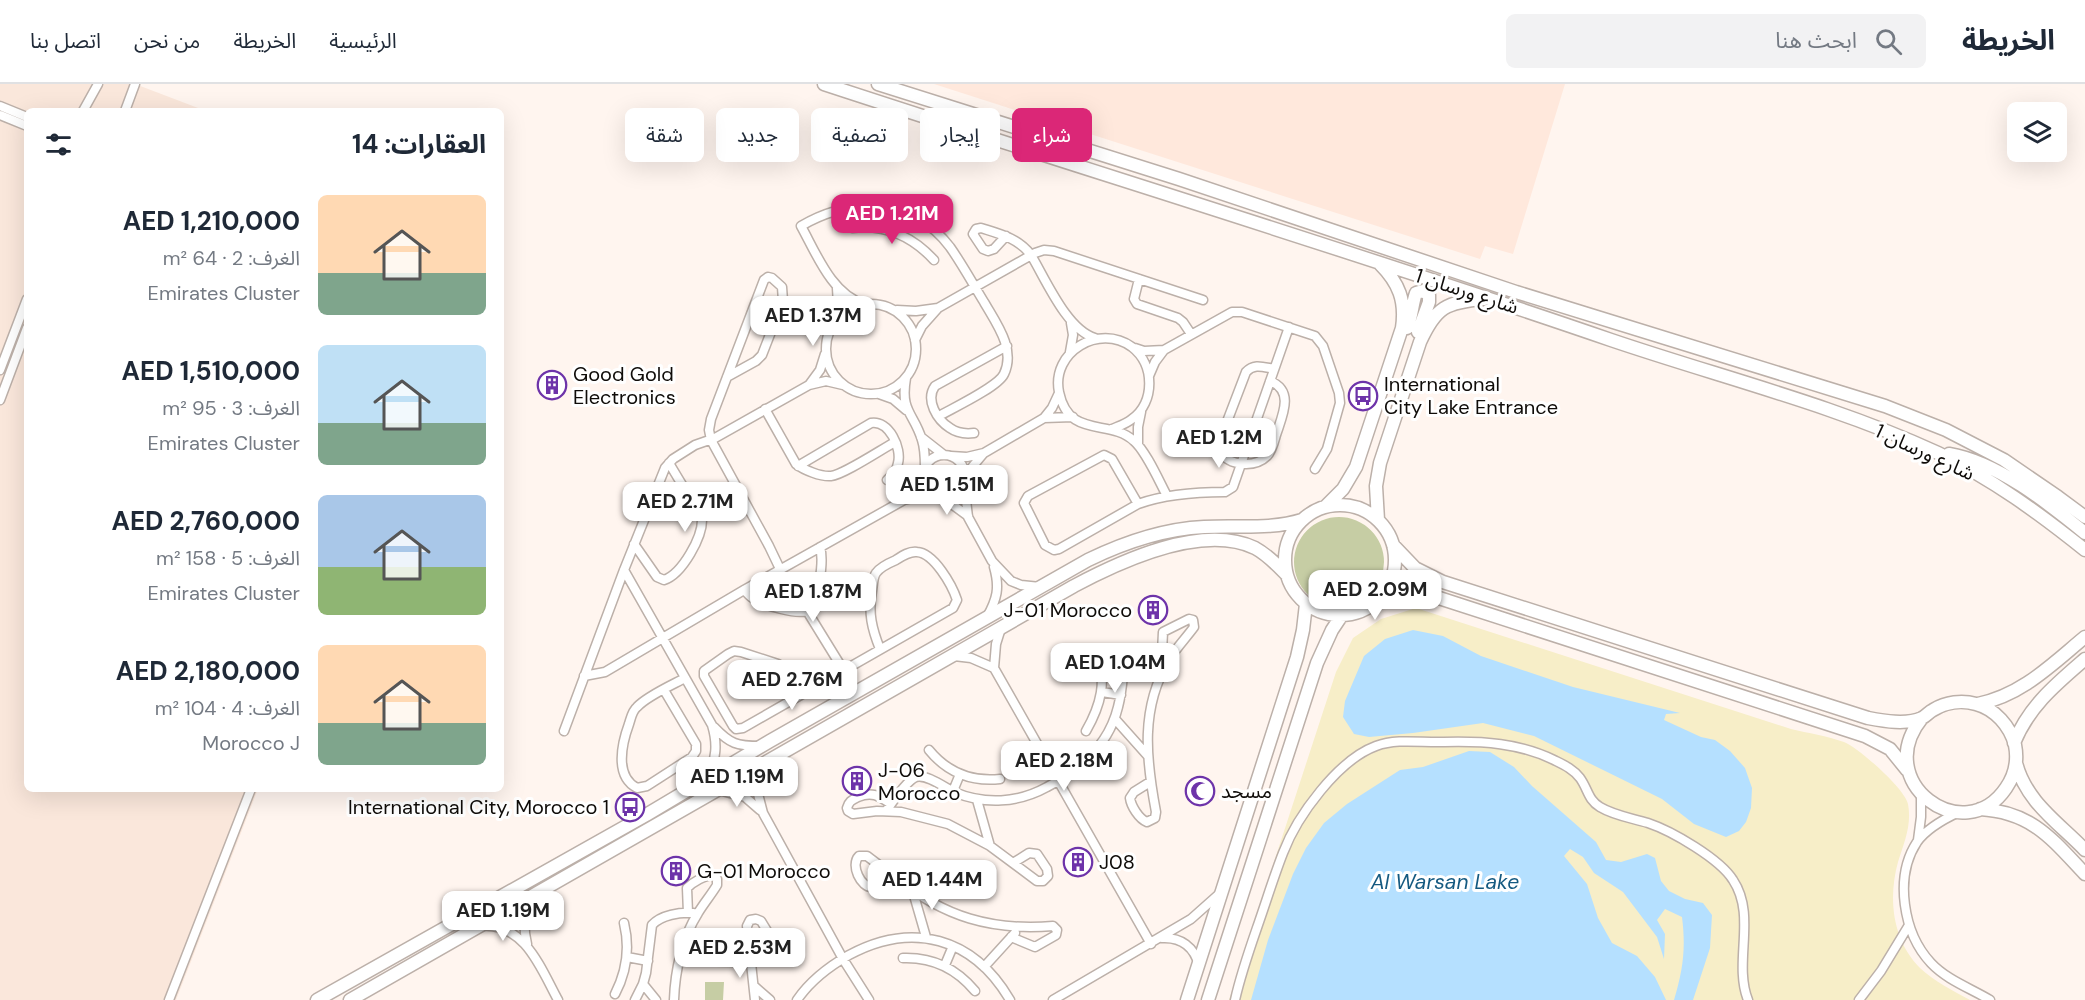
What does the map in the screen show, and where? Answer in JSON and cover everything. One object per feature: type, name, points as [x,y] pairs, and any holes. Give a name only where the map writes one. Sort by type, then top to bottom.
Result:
[{"type":"street","points":[[85,108],[98,84]]},
{"type":"street","points":[[126,108],[135,84]]},
{"type":"street","name":"شارع ورسان 1","points":[[824,84],[1491,298],[1816,406],[1939,454],[2015,498],[2085,550]]},
{"type":"street","name":"شارع ورسان 1","points":[[878,84],[1179,179],[1516,292],[1885,406],[1946,430],[1985,450],[2031,478],[2085,518]]},
{"type":"street","points":[[0,106],[24,116]]},
{"type":"street","points":[[0,115],[24,125]]},
{"type":"street","points":[[864,304],[852,299],[837,288],[801,226],[831,212],[855,206],[882,207],[907,214],[926,225],[942,239],[975,287],[1006,346],[1006,370],[1000,381],[939,416]]},
{"type":"street","points":[[899,234],[907,214]]},
{"type":"street","points":[[852,228],[877,228],[899,234],[918,245],[934,260]]},
{"type":"street","points":[[1006,236],[1023,246],[1031,255],[1071,323],[1082,333],[1097,338],[1115,339],[1132,348],[1144,351],[1164,350]]},
{"type":"street","points":[[915,340],[922,326],[938,308],[1031,255],[1044,250],[1054,251],[1203,300]]},
{"type":"street","points":[[1325,507],[1343,489],[1356,467],[1403,320],[1402,297],[1395,281],[1377,262]]},
{"type":"street","points":[[727,377],[756,361],[762,355],[783,301],[782,287],[772,278],[768,277],[764,280],[727,377],[711,419],[709,430],[711,440],[780,569]]},
{"type":"street","points":[[1139,279],[1134,299],[1137,304],[1178,318],[1191,334]]},
{"type":"street","points":[[837,288],[838,305],[826,341],[826,352],[831,370],[843,385]]},
{"type":"street","points":[[1397,343],[1409,323],[1416,293],[1426,292],[1429,295],[1429,302],[1417,335],[1411,369]]},
{"type":"street","points":[[1378,520],[1376,497],[1378,475],[1424,334],[1438,312],[1456,302],[1491,298]]},
{"type":"street","points":[[834,321],[843,313],[864,304],[874,303],[894,310],[916,311],[938,308]]},
{"type":"street","points":[[0,369],[24,307]]},
{"type":"street","points":[[894,310],[908,322],[915,340],[915,360],[906,377],[904,394],[907,410],[921,437],[924,480],[929,490],[968,517]]},
{"type":"street","points":[[1149,376],[1164,350],[1232,312],[1242,312],[1316,336],[1322,342],[1340,398],[1340,409],[1330,442],[1315,469]]},
{"type":"street","points":[[904,500],[933,459],[947,456],[967,457],[984,453],[1044,418],[1059,393],[1061,369],[1069,354],[1073,335],[1071,323]]},
{"type":"street","points":[[1138,504],[1112,459],[1104,455],[1028,496],[1024,503],[1045,545],[1054,550],[1138,504],[1167,496],[1227,492],[1233,487],[1289,327]]},
{"type":"street","points":[[0,400],[24,336]]},
{"type":"street","points":[[1069,354],[1082,344],[1097,338]]},
{"type":"street","points":[[974,433],[958,432],[950,428],[939,416],[931,399],[931,392],[935,386],[1006,346]]},
{"type":"street","points":[[1132,348],[1143,360],[1149,376],[1149,388],[1138,427],[1138,445]]},
{"type":"street","points":[[809,385],[820,370],[826,352]]},
{"type":"street","points":[[1270,381],[1282,391],[1285,404],[1270,452],[1258,461],[1240,464],[1228,460],[1222,455],[1220,441],[1246,372],[1257,366],[1274,369]]},
{"type":"street","points":[[564,731],[634,544],[669,463],[699,443],[711,440],[809,385],[826,381],[843,385],[859,393],[878,393],[893,388],[906,377]]},
{"type":"street","points":[[878,393],[893,399],[907,410]]},
{"type":"street","points":[[1059,393],[1062,402],[1073,417],[1091,427],[1112,429],[1129,436],[1138,445],[1167,496]]},
{"type":"street","points":[[765,409],[798,466],[824,476],[835,476],[895,442]]},
{"type":"street","points":[[1112,429],[1134,418],[1142,409]]},
{"type":"street","points":[[1044,418],[1073,417]]},
{"type":"street","points":[[798,466],[874,422],[885,426],[895,442],[899,455],[899,462],[893,475],[887,480]]},
{"type":"street","points":[[921,437],[962,466],[968,517],[992,561],[998,578],[996,601],[987,617]]},
{"type":"street","points":[[584,676],[604,672],[780,569],[904,500],[921,496],[953,495],[961,488],[973,466],[984,453]]},
{"type":"street","points":[[1939,454],[1958,456],[1984,465],[2036,496],[2085,533]]},
{"type":"street","points":[[634,544],[657,577],[664,580],[677,573],[696,541],[702,518],[669,463]]},
{"type":"street","points":[[1346,505],[1357,507],[1378,520],[1390,536],[1395,560],[1393,575],[1383,595],[1364,610],[1342,615],[1319,611],[1306,604],[1296,594],[1287,575],[1285,558],[1288,542],[1302,520],[1316,510],[1325,507],[1346,505]]},
{"type":"street","points":[[317,1000],[646,815],[760,747],[1088,560],[1143,538],[1202,527],[1272,527],[1302,520]]},
{"type":"street","points":[[2070,538],[2085,560]]},
{"type":"street","points":[[350,1000],[1001,628],[1112,567],[1151,552],[1185,544],[1220,541],[1249,546],[1267,555],[1287,575]]},
{"type":"street","points":[[1393,545],[1415,568],[1443,582],[1868,718],[1895,722],[1922,718]]},
{"type":"street","points":[[744,590],[755,600],[765,604],[799,613],[807,611],[813,603],[822,570],[823,559],[820,548]]},
{"type":"street","points":[[799,696],[778,664],[741,652],[734,651],[728,654],[704,671],[704,676],[736,729],[743,728],[799,696],[955,606],[956,597],[948,582],[927,554],[908,553],[879,570],[874,576],[869,614],[871,628],[880,649]]},
{"type":"street","points":[[992,561],[1011,581],[1021,585],[1040,587]]},
{"type":"street","points":[[624,570],[712,725],[723,737],[734,744],[760,747]]},
{"type":"street","points":[[1383,595],[1406,593],[1439,598],[1865,736],[1890,749],[1908,771]]},
{"type":"street","points":[[1187,1000],[1297,657],[1306,604]]},
{"type":"street","points":[[807,611],[844,670]]},
{"type":"street","points":[[1208,1000],[1317,663],[1342,615]]},
{"type":"street","points":[[1150,782],[1147,734],[1152,701],[1158,681],[1174,653],[1194,627],[1191,619],[1163,632],[1162,652]]},
{"type":"street","points":[[1001,628],[994,652],[994,668],[1151,944]]},
{"type":"street","points":[[1978,704],[2005,697],[2029,684],[2084,637]]},
{"type":"street","points":[[1013,863],[963,830],[934,819],[888,808],[911,780],[918,776],[977,800],[998,801],[1039,792],[1079,766],[1104,740],[1115,719],[1121,695],[1123,658],[1126,653],[1131,651],[1174,653]]},
{"type":"street","points":[[1086,731],[1102,692],[1101,667],[1096,652]]},
{"type":"street","points":[[954,656],[979,661],[994,668]]},
{"type":"street","points":[[2014,742],[2035,705],[2085,659]]},
{"type":"street","points":[[664,690],[696,744],[696,751],[692,757],[646,786],[637,788],[629,782],[622,763],[621,749],[636,707],[664,690],[685,678]]},
{"type":"street","points":[[1102,692],[1121,695]]},
{"type":"street","points":[[1959,812],[1942,809],[1921,794],[1908,771],[1906,752],[1911,734],[1922,718],[1942,705],[1960,702],[1978,704],[2001,719],[2014,742],[2016,763],[2021,779],[2034,801],[2085,850]]},
{"type":"street","points":[[1115,719],[1148,756]]},
{"type":"street","points":[[708,777],[716,752],[716,739],[712,725]]},
{"type":"street","points":[[1235,1000],[1282,853],[1296,827],[1326,785],[1358,757],[1377,746],[1401,742],[1467,741],[1517,746],[1556,761],[1574,772],[1590,798],[1598,806],[1662,828],[1721,866],[1734,881],[1744,908],[1743,978],[1748,1000]]},
{"type":"street","points":[[929,750],[939,762],[960,774],[983,780],[1000,779]]},
{"type":"street","points":[[1979,809],[1988,805],[2004,791],[2014,773],[2016,763]]},
{"type":"street","points":[[764,764],[757,790],[763,813],[843,959],[869,1000]]},
{"type":"street","points":[[954,791],[960,774]]},
{"type":"street","points":[[718,790],[745,797],[763,813]]},
{"type":"street","points":[[169,1000],[250,792]]},
{"type":"street","points":[[1921,794],[1918,840],[1905,877],[1905,906],[1909,925],[1919,947],[1937,969],[1952,980],[1990,1000]]},
{"type":"street","points":[[977,800],[990,846]]},
{"type":"street","points":[[1918,840],[1941,821],[1959,812],[1979,809],[1997,810],[2029,821],[2043,831],[2085,874]]},
{"type":"street","points":[[624,843],[620,840],[621,836],[640,824],[646,815]]},
{"type":"street","points":[[896,878],[874,886],[866,886],[862,883],[854,866],[855,860],[859,856],[867,856],[896,878],[913,892],[959,916],[992,925],[1019,928],[1053,926],[1057,930],[1056,934],[1035,947],[1011,937]]},
{"type":"street","points":[[1053,1000],[1162,938],[1200,913],[1222,890]]},
{"type":"street","points":[[913,892],[926,937]]},
{"type":"street","points":[[528,948],[523,922],[532,897]]},
{"type":"street","points":[[634,1000],[643,984],[648,961],[650,931],[654,922],[675,914],[692,913],[680,961],[674,1000]]},
{"type":"street","points":[[615,994],[624,973],[627,957],[624,923]]},
{"type":"street","points":[[1859,1000],[1881,971],[1909,925]]},
{"type":"street","points":[[481,927],[495,926],[508,930],[519,938],[528,948],[558,1000]]},
{"type":"street","points":[[984,967],[1019,928]]},
{"type":"street","points":[[797,1000],[814,980],[843,959],[879,942],[926,937],[953,946],[969,955],[984,967],[1010,1000]]},
{"type":"street","points":[[1162,938],[1174,939],[1186,944],[1194,953],[1198,965]]},
{"type":"street","points":[[382,981],[396,968],[416,956],[416,948],[411,946]]},
{"type":"street","points":[[945,966],[953,946]]},
{"type":"street","points":[[627,957],[648,961]]},
{"type":"street","points":[[903,958],[926,959],[945,966],[966,979],[975,991]]},
{"type":"street","points":[[680,961],[751,959],[754,1000]]},
{"type":"street","points":[[643,984],[656,1000]]},
{"type":"street","points":[[754,986],[770,1000]]},
{"type":"shaded area","points":[[0,84],[135,84],[198,108],[24,108],[24,792],[257,792],[176,1000],[0,1000]]},
{"type":"shaded area","points":[[934,84],[1565,84],[1513,254],[1485,246],[1480,259],[1092,135],[1092,108],[1012,109]]},
{"type":"green space","points":[[1339,517],[1356,520],[1371,530],[1381,545],[1384,562],[1381,579],[1371,594],[1356,604],[1339,607],[1322,604],[1307,594],[1297,579],[1294,562],[1297,545],[1307,530],[1322,520]]},
{"type":"green space","points":[[705,982],[724,982],[723,1000],[705,1000]]},
{"type":"sand","points":[[1416,608],[1791,729],[1838,740],[1860,752],[1890,779],[1908,804],[1908,827],[1893,890],[1895,918],[1903,945],[1925,973],[1970,1000],[1229,1000],[1336,672],[1353,638],[1381,619]]},
{"type":"water","points":[[1413,630],[1443,636],[1481,656],[1573,687],[1680,713],[1666,714],[1664,720],[1701,737],[1715,740],[1730,751],[1745,768],[1752,788],[1751,808],[1746,822],[1739,831],[1726,837],[1694,824],[1662,799],[1534,736],[1483,723],[1369,737],[1354,734],[1343,717],[1345,701],[1364,656],[1385,639]]},
{"type":"water","name":"Al Warsan Lake","points":[[1469,751],[1490,752],[1514,767],[1532,786],[1596,842],[1606,860],[1621,862],[1647,854],[1655,858],[1661,881],[1669,891],[1685,899],[1703,903],[1712,915],[1710,948],[1693,1000],[1674,1000],[1683,959],[1682,917],[1665,909],[1657,920],[1665,934],[1664,959],[1657,937],[1623,892],[1594,873],[1583,857],[1570,849],[1564,856],[1587,884],[1598,918],[1612,943],[1637,956],[1655,977],[1666,1000],[1251,1000],[1268,940],[1293,874],[1306,848],[1324,823],[1347,804],[1400,770],[1423,767]]},
{"type":"place","name":"Good Gold Electronics","points":[[552,385]]},
{"type":"place","name":"International City Lake Entrance","points":[[1363,396]]},
{"type":"place","name":"J-01 Morocco","points":[[1153,610]]},
{"type":"place","name":"J-06 Morocco","points":[[857,781]]},
{"type":"place","name":"مسجد","points":[[1200,791]]},
{"type":"place","name":"International City, Morocco 1","points":[[630,807]]},
{"type":"place","name":"J08","points":[[1078,862]]},
{"type":"place","name":"G-01 Morocco","points":[[676,871]]}]
